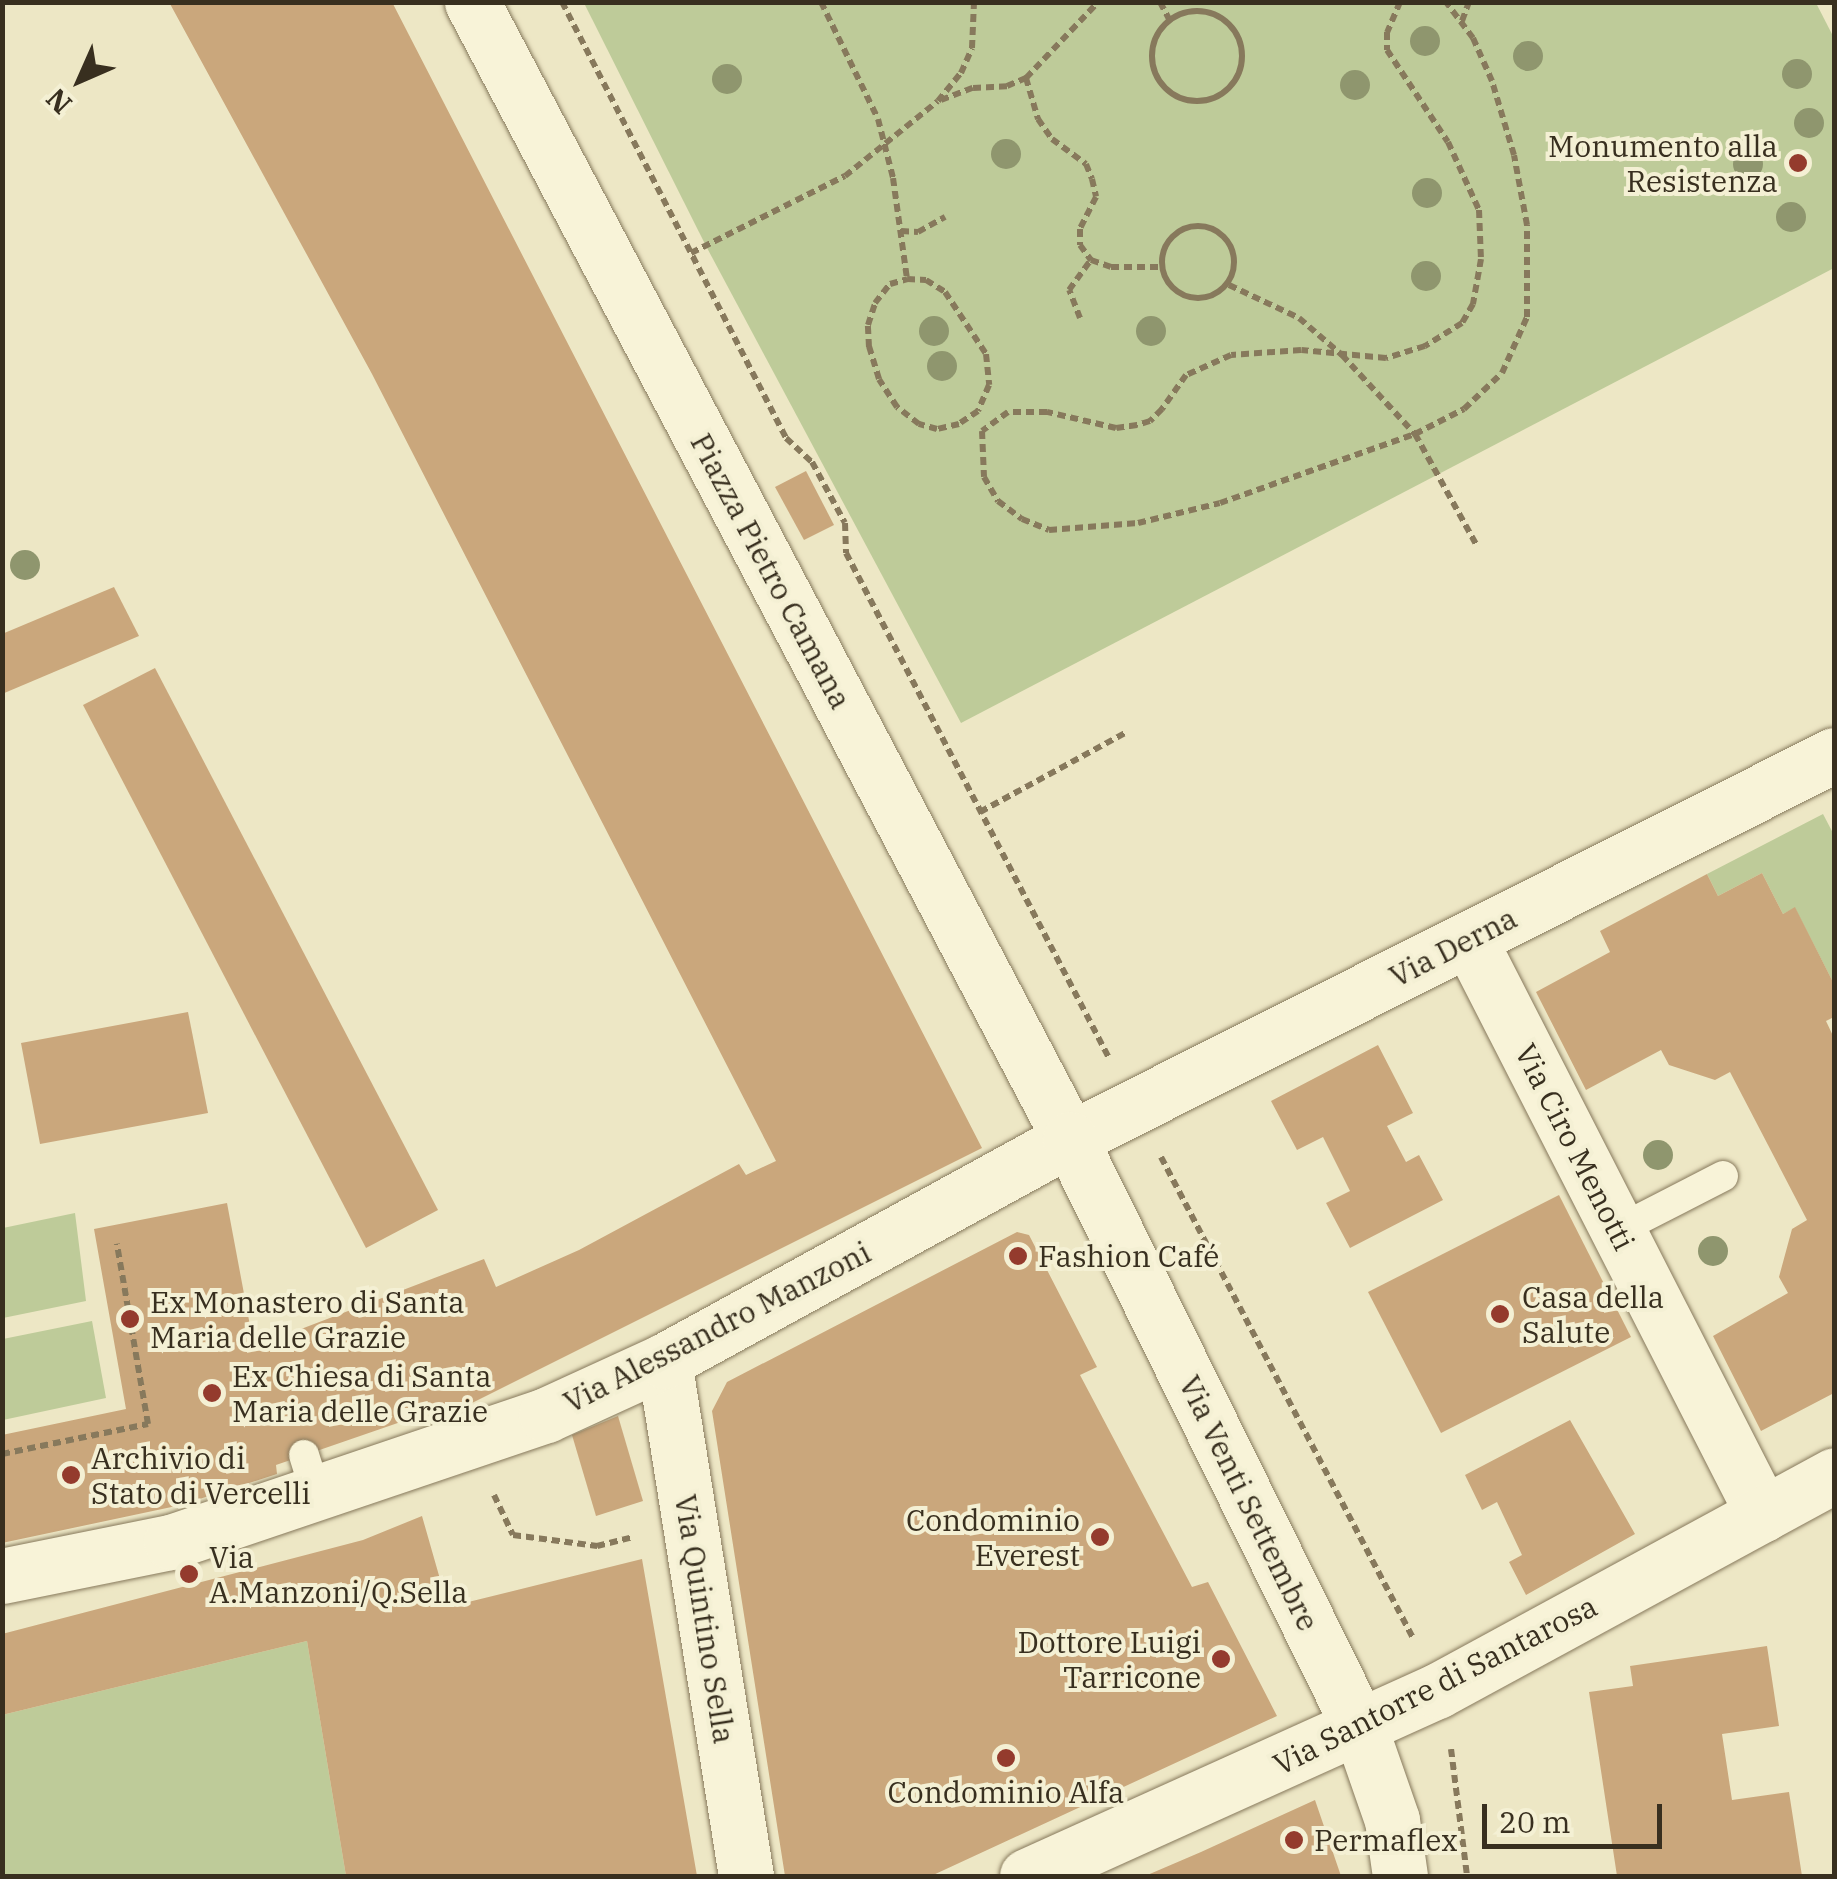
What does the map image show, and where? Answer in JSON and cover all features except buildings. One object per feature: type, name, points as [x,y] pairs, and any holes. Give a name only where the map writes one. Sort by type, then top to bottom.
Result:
[{"type":"street","name":"Piazza Pietro Camana","points":[[472,2],[1070,1139]]},
{"type":"street","name":"Via Derna","points":[[1070,1139],[1834,754]]},
{"type":"street","name":"Via Ciro Menotti","points":[[1469,939],[1764,1514]]},
{"type":"street","name":"Via Alessandro Manzoni","points":[[2,1576],[53,1550],[171,1542],[310,1475],[546,1415],[664,1361],[1070,1139]]},
{"type":"street","name":"Via Venti Settembre","points":[[1070,1139],[1360,1728],[1392,1820],[1400,1876]]},
{"type":"street","name":"Via Quintino Sella","points":[[664,1361],[746,1876]]},
{"type":"street","name":"Via Santorre di Santarosa","points":[[1027,1876],[1436,1691],[1834,1475]]},
{"type":"lane","points":[[1618,1230],[1723,1176]]},
{"type":"path","points":[[562,2],[786,438],[812,462],[837,508],[845,524],[846,552],[1116,1072]]},
{"type":"path","points":[[821,2],[866,88],[885,146],[907,279]]},
{"type":"path","points":[[691,253],[845,176],[938,100],[962,72],[972,48],[974,2]]},
{"type":"path","points":[[938,100],[973,88],[1006,86],[1026,78],[1098,2]]},
{"type":"path","points":[[1160,2],[1170,21]]},
{"type":"path","points":[[982,430],[1008,412],[1026,410],[1104,427],[1137,426],[1150,422],[1186,375],[1231,355],[1301,350],[1386,358],[1444,338],[1462,324],[1472,304],[1482,259],[1479,210],[1464,171],[1387,50],[1388,32],[1400,2]]},
{"type":"path","points":[[970,417],[982,430],[984,476],[998,501],[1022,519],[1049,530],[1138,523],[1220,503],[1416,434],[1464,410],[1502,374],[1526,317],[1527,225],[1514,156],[1492,81],[1462,21],[1446,2]]},
{"type":"path","points":[[1462,21],[1469,2]]},
{"type":"path","points":[[1189,9],[1224,17],[1244,48],[1235,84],[1205,103],[1170,95],[1150,65],[1158,29],[1170,21],[1189,9]]},
{"type":"path","points":[[1026,78],[1038,119],[1052,138],[1086,164],[1092,178],[1096,197],[1080,229],[1080,244],[1091,260],[1111,267],[1160,267]]},
{"type":"path","points":[[901,231],[918,232],[945,218]]},
{"type":"path","points":[[1194,224],[1221,231],[1236,256],[1229,284],[1204,300],[1175,292],[1160,267],[1168,238],[1194,224]]},
{"type":"path","points":[[1080,318],[1070,290],[1091,260]]},
{"type":"path","points":[[907,279],[926,280],[945,292],[986,354],[988,385],[978,411],[970,417],[938,429],[919,424],[897,407],[879,379],[869,347],[868,325],[875,303],[890,284],[907,279]]},
{"type":"path","points":[[1229,284],[1299,318],[1342,355],[1416,434],[1476,544]]},
{"type":"path","points":[[980,812],[1128,732]]},
{"type":"path","points":[[1158,1152],[1424,1659],[1450,1748],[1467,1876]]},
{"type":"path","points":[[2,1454],[148,1424],[116,1244]]},
{"type":"path","points":[[492,1491],[514,1536],[596,1546],[640,1535]]},
{"type":"green space","points":[[584,3],[1816,3],[1834,38],[1834,268],[961,723],[706,246]]},
{"type":"green space","points":[[1823,814],[1834,835],[1834,984],[1795,908],[1783,914],[1762,873],[1718,896],[1707,874]]},
{"type":"green space","points":[[75,1213],[86,1301],[3,1318],[3,1228]]},
{"type":"green space","points":[[92,1321],[106,1398],[3,1420],[3,1339]]},
{"type":"green space","points":[[307,1641],[346,1876],[3,1876],[2,1715]]},
{"type":"place","name":"Monumento alla Resistenza","points":[[1798,163]]},
{"type":"place","name":"Fashion Café","points":[[1018,1256]]},
{"type":"place","name":"Casa della Salute","points":[[1500,1314]]},
{"type":"place","name":"Ex Monastero di Santa Maria delle Grazie","points":[[130,1319]]},
{"type":"place","name":"Ex Chiesa di Santa Maria delle Grazie","points":[[212,1393]]},
{"type":"place","name":"Archivio di Stato di Vercelli","points":[[71,1475]]},
{"type":"place","name":"Condominio Everest","points":[[1100,1537]]},
{"type":"place","name":"Via A.Manzoni/Q.Sella","points":[[189,1574]]},
{"type":"place","name":"Dottore Luigi Tarricone","points":[[1221,1659]]},
{"type":"place","name":"Condominio Alfa","points":[[1006,1758]]},
{"type":"place","name":"Permaflex","points":[[1294,1840]]}]
